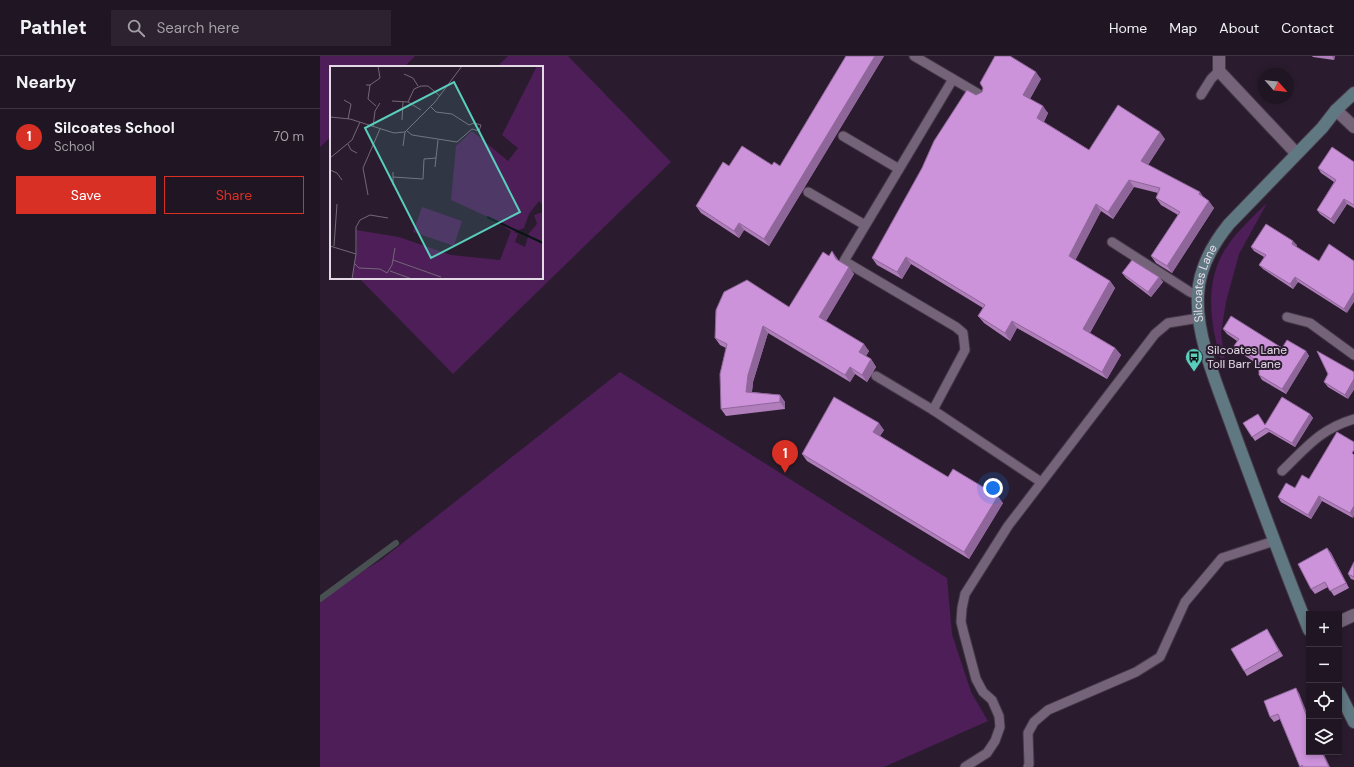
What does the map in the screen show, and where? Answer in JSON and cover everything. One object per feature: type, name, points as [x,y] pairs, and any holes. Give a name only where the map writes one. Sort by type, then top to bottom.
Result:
[{"type":"street","points":[[1219,56],[1218,71],[1296,153]]},
{"type":"street","name":"Silcoates Lane","points":[[1306,622],[1274,541],[1209,361],[1199,318],[1198,294],[1203,267],[1215,241],[1228,224],[1267,186],[1296,153],[1322,128],[1336,110],[1354,93]]},
{"type":"street","points":[[1336,110],[1354,127]]},
{"type":"street","points":[[1342,621],[1354,615]]},
{"type":"street","points":[[1342,698],[1354,722]]},
{"type":"lane","points":[[914,56],[982,96]]},
{"type":"lane","points":[[1201,95],[1218,71]]},
{"type":"lane","points":[[933,410],[965,350],[963,333],[956,327],[844,261],[953,79]]},
{"type":"lane","points":[[843,136],[899,169]]},
{"type":"lane","points":[[808,192],[865,225]]},
{"type":"lane","points":[[1112,242],[1190,292],[1198,294]]},
{"type":"lane","points":[[1287,317],[1310,323],[1354,354]]},
{"type":"lane","points":[[965,767],[987,753],[995,741],[999,716],[992,700],[983,692],[976,679],[961,622],[965,594],[1003,532],[1155,334],[1168,323],[1199,318]]},
{"type":"lane","points":[[876,376],[933,410],[1041,482]]},
{"type":"lane","points":[[1282,472],[1316,438],[1328,429],[1354,419]]},
{"type":"lane","points":[[1028,767],[1030,764],[1028,733],[1034,722],[1048,710],[1136,672],[1160,657],[1185,602],[1222,558],[1274,541]]},
{"type":"shaded area","points":[[320,56],[415,56],[405,66],[330,66],[330,138],[320,147]]},
{"type":"shaded area","points":[[508,56],[568,56],[671,162],[453,374],[360,279],[543,279],[543,66],[498,66]]},
{"type":"shaded area","points":[[1267,203],[1239,254],[1226,302],[1221,333],[1225,362],[1221,360],[1212,317],[1211,303],[1214,275],[1219,261],[1230,242],[1245,224]]},
{"type":"shaded area","points":[[620,372],[947,578],[952,634],[971,692],[988,721],[884,767],[320,767],[320,597],[381,560]]},
{"type":"building","points":[[846,56],[875,56],[764,239],[739,223],[734,231],[696,206],[723,162],[729,166],[742,146],[772,165],[774,162],[780,166]]},
{"type":"building","points":[[995,56],[1010,56],[1036,72],[1023,95],[1043,106],[1037,118],[1089,150],[1118,105],[1160,132],[1141,161],[1200,192],[1199,194],[1209,201],[1167,266],[1151,256],[1180,212],[1156,198],[1160,188],[1129,180],[1108,212],[1096,204],[1069,256],[1110,281],[1083,329],[1115,348],[1102,372],[1012,321],[1005,333],[978,316],[985,305],[906,257],[897,272],[872,258],[922,168],[934,141],[967,90],[976,95],[982,92],[983,88],[980,83]]},
{"type":"building","points":[[1332,147],[1354,162],[1354,205],[1344,199],[1331,219],[1317,210],[1336,180],[1318,168]]},
{"type":"building","points":[[1266,224],[1293,241],[1292,244],[1319,261],[1329,244],[1354,261],[1354,292],[1344,309],[1295,277],[1290,284],[1259,265],[1266,255],[1251,247]]},
{"type":"building","points":[[832,251],[836,259],[849,267],[819,317],[864,344],[859,352],[871,359],[862,375],[850,367],[845,375],[763,326],[748,375],[746,392],[780,395],[780,402],[721,409],[720,374],[727,344],[715,338],[716,310],[724,292],[747,280],[789,307],[823,252],[829,256]]},
{"type":"building","points":[[1132,260],[1159,277],[1148,292],[1122,273]]},
{"type":"building","points":[[1231,316],[1282,348],[1287,340],[1306,351],[1282,389],[1259,375],[1259,369],[1262,364],[1234,346],[1239,339],[1223,329]]},
{"type":"building","points":[[1317,351],[1354,372],[1354,379],[1345,395],[1324,382],[1328,374]]},
{"type":"building","points":[[834,397],[879,423],[873,432],[948,477],[953,469],[998,496],[964,552],[802,454]]},
{"type":"building","points":[[1282,397],[1310,414],[1292,443],[1266,428],[1252,437],[1243,423],[1258,414],[1265,425]]},
{"type":"building","points":[[1337,432],[1354,442],[1354,450],[1352,453],[1354,455],[1354,506],[1350,513],[1319,496],[1308,515],[1278,497],[1286,483],[1295,488],[1302,475],[1309,479]]},
{"type":"building","points":[[1327,548],[1346,583],[1330,591],[1325,582],[1311,589],[1298,564]]},
{"type":"building","points":[[1354,562],[1354,577],[1348,574]]},
{"type":"building","points":[[1267,629],[1279,651],[1244,671],[1231,649]]},
{"type":"building","points":[[1296,688],[1306,714],[1306,755],[1323,755],[1329,767],[1303,767],[1302,765],[1300,767],[1278,714],[1270,717],[1264,701]]},
{"type":"waterway","points":[[320,599],[396,543]]},
{"type":"place","name":"Silcoates Lane Toll Barr Lane","points":[[1194,372]]},
{"type":"place","name":"Silcoates School","points":[[785,473]]}]
